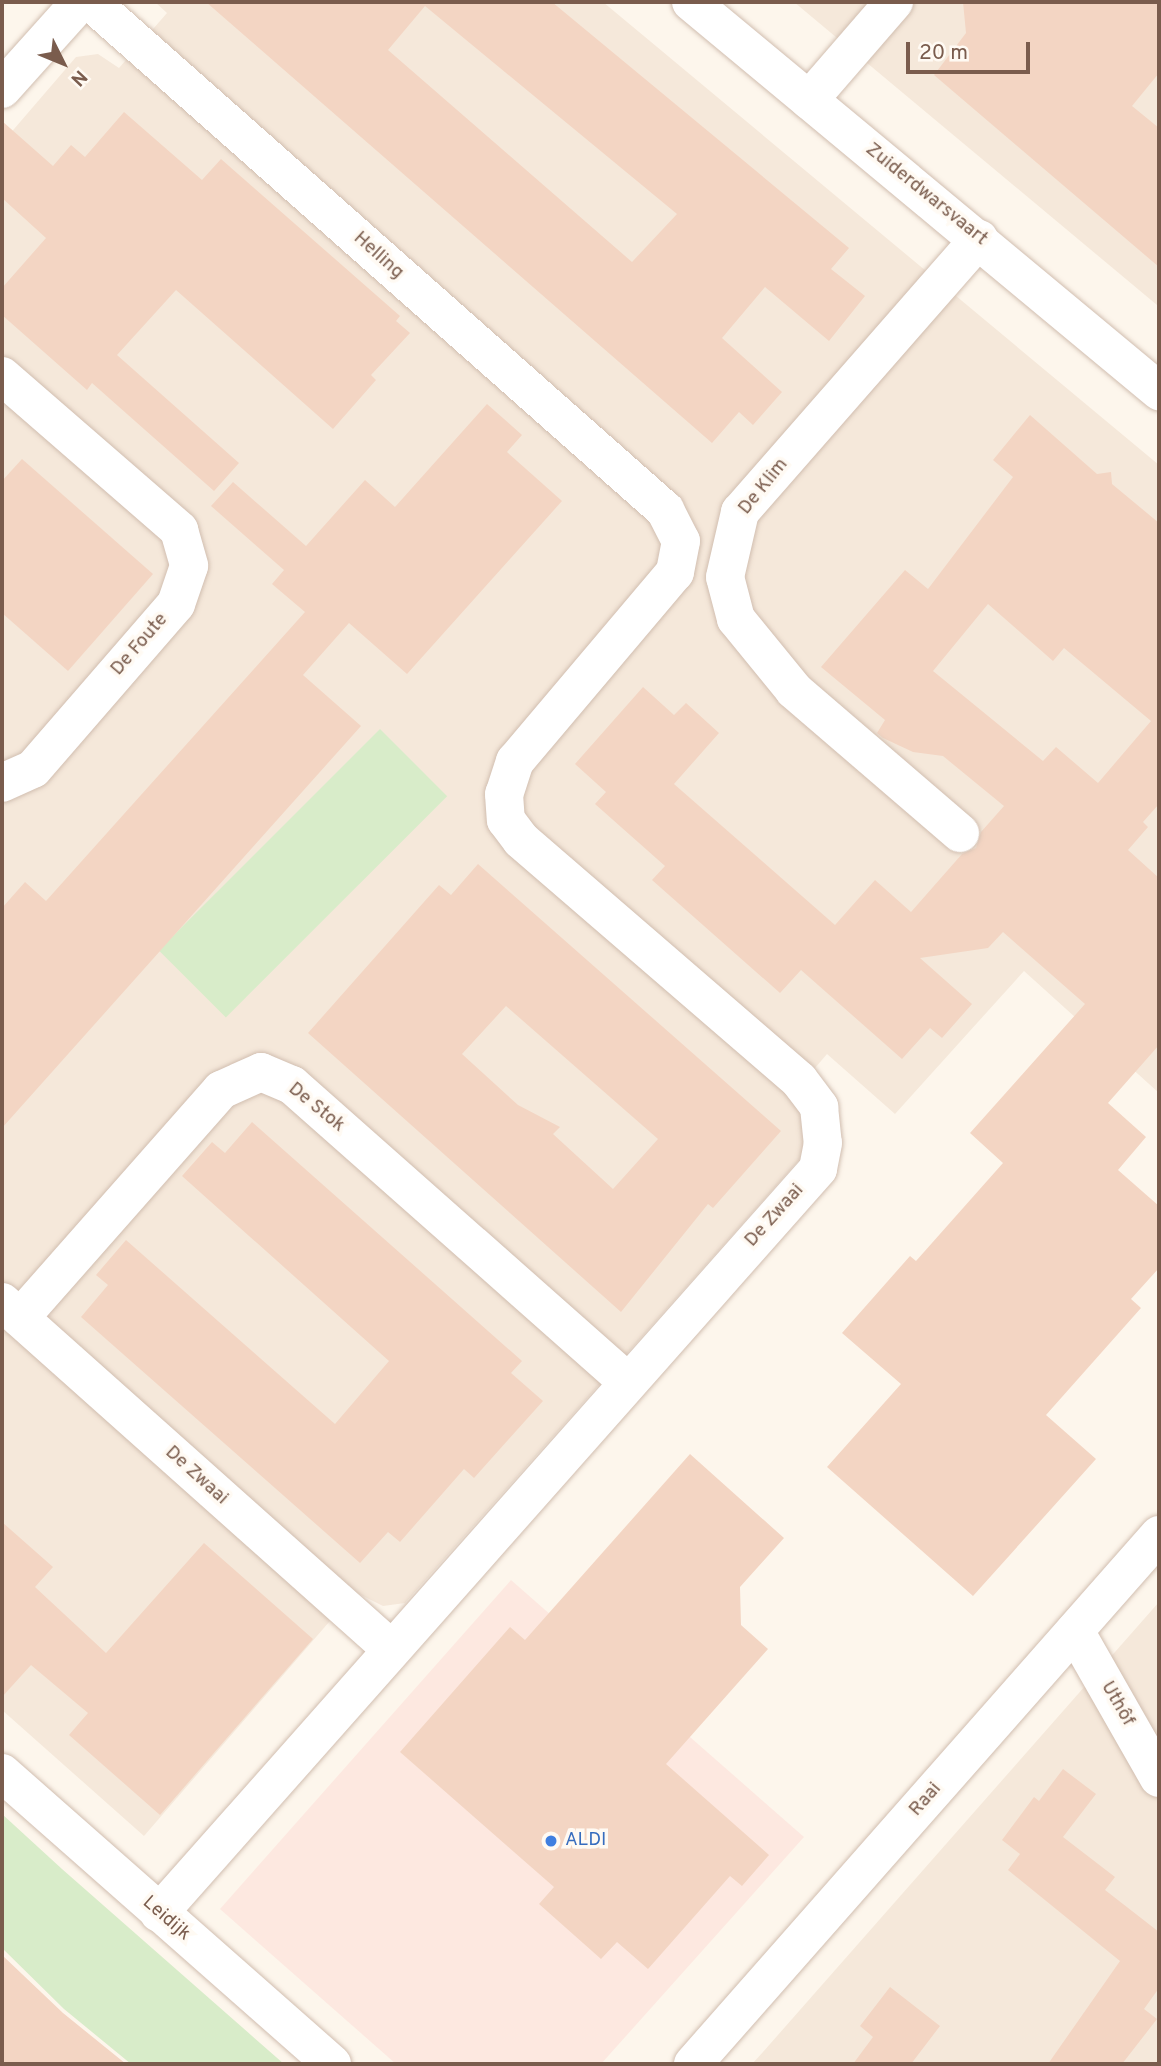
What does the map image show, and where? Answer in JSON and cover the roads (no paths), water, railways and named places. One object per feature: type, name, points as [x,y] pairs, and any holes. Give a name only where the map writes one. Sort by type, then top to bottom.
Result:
[{"type":"street","points":[[2,89],[80,2]]},
{"type":"street","name":"Helling","points":[[92,2],[665,510],[681,541],[675,572],[514,761],[504,794]]},
{"type":"street","name":"Zuiderdwarsvaart","points":[[691,2],[1159,390]]},
{"type":"street","points":[[809,100],[894,2]]},
{"type":"street","name":"De Klim","points":[[960,833],[794,690],[736,619],[725,578],[740,512],[979,239]]},
{"type":"street","name":"De Foute","points":[[2,376],[179,530],[189,566],[176,604],[33,769],[2,783]]},
{"type":"street","name":"De Zwaai","points":[[159,1913],[627,1381],[818,1169],[823,1143],[819,1107],[799,1080],[521,840],[506,820],[504,794]]},
{"type":"street","name":"De Stok","points":[[11,1310],[222,1090],[261,1072],[292,1084],[627,1381]]},
{"type":"street","name":"De Zwaai","points":[[11,1310],[391,1649]]},
{"type":"street","name":"Raai","points":[[693,2064],[1159,1535]]},
{"type":"street","name":"Uthôf","points":[[1074,1631],[1159,1778]]},
{"type":"street","name":"Leidijk","points":[[2,1773],[332,2064]]},
{"type":"place","name":"ALDI","points":[[551,1841]]}]
